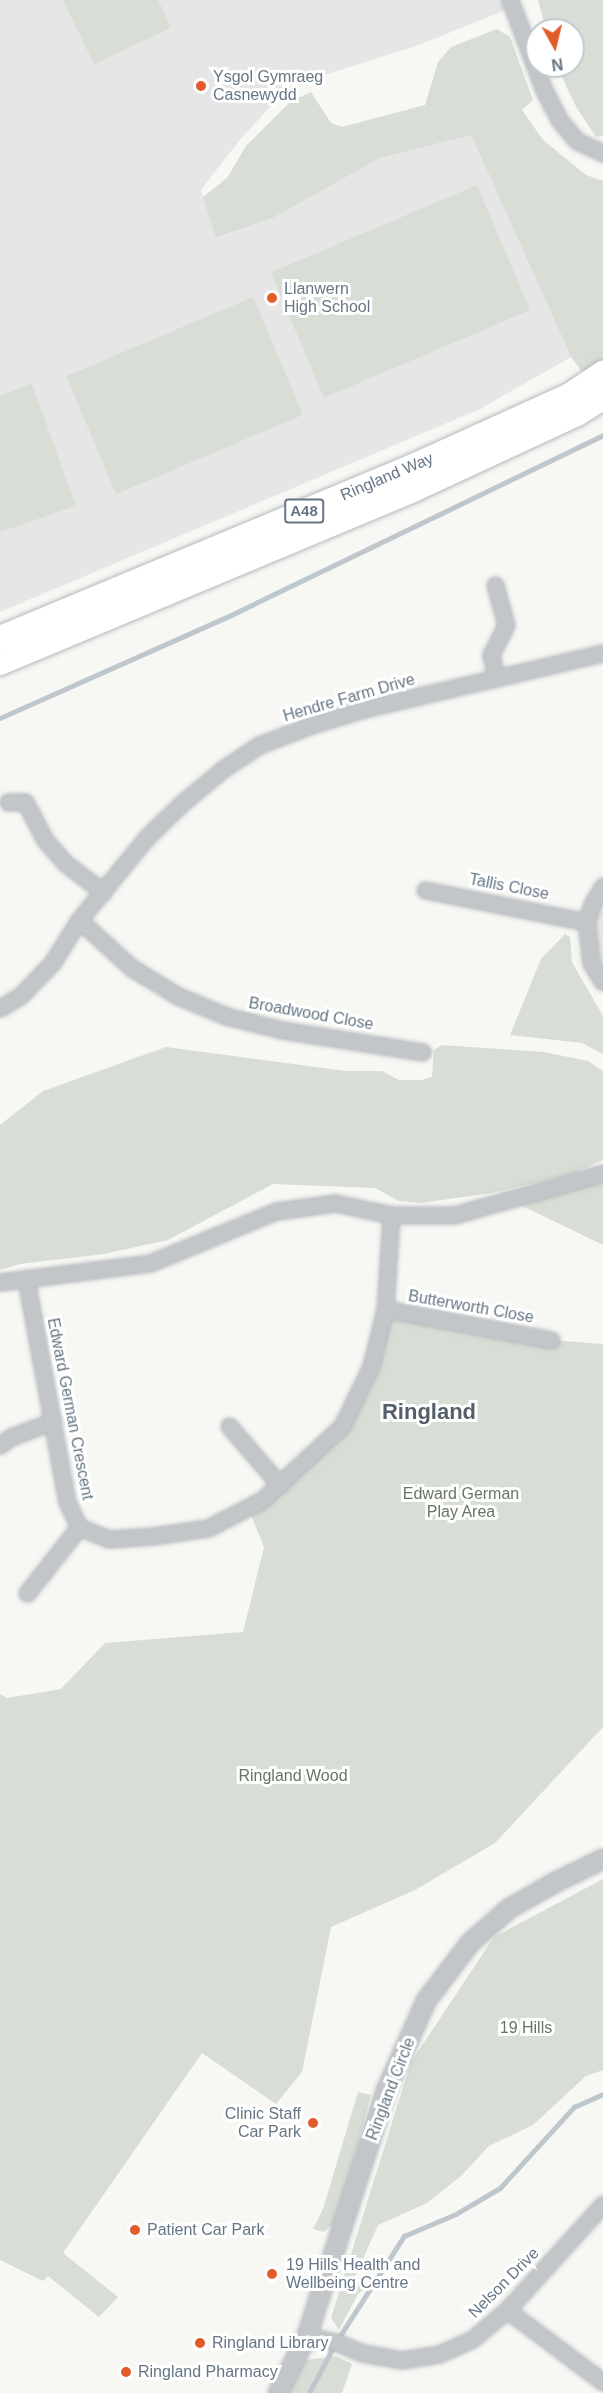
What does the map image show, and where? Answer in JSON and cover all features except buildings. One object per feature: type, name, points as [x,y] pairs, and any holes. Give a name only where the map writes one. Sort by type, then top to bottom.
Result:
[{"type":"main road","name":"Ringland Way","points":[[0,638],[409,468],[570,394],[603,374]]},
{"type":"main road","name":"Ringland Way","points":[[0,663],[413,490],[577,414],[603,398]]},
{"type":"street","points":[[510,0],[544,90],[560,121],[577,141],[603,153]]},
{"type":"street","points":[[495,585],[506,625],[491,655],[496,677]]},
{"type":"street","name":"Hendre Farm Drive","points":[[0,1008],[20,996],[52,963],[80,920],[147,837],[180,804],[223,768],[259,745],[314,724],[368,708],[603,652]]},
{"type":"street","points":[[8,802],[25,802],[45,840],[65,863],[103,892]]},
{"type":"street","points":[[603,886],[592,904],[586,922],[591,963],[603,982]]},
{"type":"street","name":"Tallis Close","points":[[425,890],[586,922]]},
{"type":"street","name":"Broadwood Close","points":[[80,920],[132,968],[178,996],[226,1016],[282,1030],[422,1052]]},
{"type":"street","points":[[0,1282],[150,1263],[276,1211],[335,1203],[391,1215],[454,1215],[603,1173]]},
{"type":"street","points":[[27,1593],[79,1527],[109,1539],[153,1536],[208,1528],[262,1500],[342,1426],[371,1366],[385,1309],[391,1215]]},
{"type":"street","name":"Edward German Crescent","points":[[26,1279],[68,1502],[79,1527]]},
{"type":"street","name":"Butterworth Close","points":[[385,1309],[551,1340]]},
{"type":"street","points":[[0,1445],[11,1437],[52,1421]]},
{"type":"street","points":[[229,1426],[280,1485]]},
{"type":"street","name":"Ringland Circle","points":[[278,2393],[307,2336],[386,2091],[426,2001],[470,1943],[510,1908],[556,1882],[603,1860]]},
{"type":"street","name":"Nelson Drive","points":[[307,2336],[336,2342],[362,2353],[401,2360],[439,2355],[471,2340],[507,2310],[603,2204]]},
{"type":"street","points":[[507,2310],[603,2382]]},
{"type":"shaded area","name":"Llanwern High School","points":[[0,0],[510,0],[513,7],[419,45],[321,76],[279,97],[238,142],[201,190],[217,238],[275,217],[380,158],[471,135],[571,357],[480,409],[0,612]]},
{"type":"shaded area","points":[[603,886],[603,982],[591,963],[592,904]]},
{"type":"green space","points":[[63,0],[158,0],[171,28],[94,64]]},
{"type":"green space","points":[[538,0],[603,0],[603,136],[596,137],[575,105],[563,78],[585,78],[585,18],[543,18]]},
{"type":"green space","points":[[497,29],[510,37],[533,100],[522,110],[543,140],[586,175],[603,181],[603,360],[583,373],[571,357],[471,135],[380,158],[275,217],[216,238],[203,197],[227,178],[246,146],[290,102],[311,92],[331,123],[342,127],[425,105],[438,62],[451,47]]},
{"type":"green space","points":[[477,185],[530,310],[324,398],[271,273]]},
{"type":"green space","points":[[253,297],[303,415],[116,494],[66,376]]},
{"type":"green space","points":[[32,384],[76,506],[0,532],[0,396]]},
{"type":"green space","points":[[565,934],[570,937],[572,962],[603,1016],[603,1054],[582,1043],[510,1035],[541,959]]},
{"type":"green space","points":[[442,1045],[544,1052],[588,1061],[603,1071],[603,1160],[572,1174],[492,1193],[421,1203],[399,1201],[375,1188],[273,1184],[168,1240],[104,1254],[20,1264],[0,1270],[0,1125],[43,1091],[166,1047],[346,1071],[382,1071],[399,1080],[422,1080],[432,1077],[434,1050]]},
{"type":"green space","points":[[603,1173],[603,1245],[508,1199]]},
{"type":"green space","points":[[385,1309],[551,1340],[603,1344],[603,1727],[495,1843],[415,1890],[331,1927],[302,2072],[276,2104],[202,2053],[63,2253],[118,2297],[99,2317],[48,2276],[43,2281],[0,2260],[0,1694],[7,1698],[61,1689],[105,1643],[243,1632],[264,1547],[248,1508],[342,1426]]},
{"type":"green space","name":"19 Hills","points":[[603,1879],[603,2070],[586,2076],[533,2125],[489,2146],[461,2176],[427,2203],[378,2225],[355,2277],[363,2290],[358,2294],[339,2330],[331,2318],[411,2062],[494,1937]]},
{"type":"green space","points":[[358,2092],[371,2095],[336,2223],[323,2232],[313,2229],[323,2209]]},
{"type":"green space","points":[[336,2356],[352,2364],[342,2393],[285,2393],[305,2360]]},
{"type":"waterway","points":[[0,718],[227,617],[603,435]]},
{"type":"waterway","points":[[309,2393],[336,2342],[404,2236],[456,2214],[500,2188],[574,2107],[603,2094]]},
{"type":"place","name":"Ysgol Gymraeg Casnewydd","points":[[201,86]]},
{"type":"place","name":"Llanwern High School","points":[[272,298]]},
{"type":"place","name":"Clinic Staff Car Park","points":[[313,2123]]},
{"type":"place","name":"Patient Car Park","points":[[135,2230]]},
{"type":"place","name":"19 Hills Health and Wellbeing Centre","points":[[272,2274]]},
{"type":"place","name":"Ringland Library","points":[[200,2343]]},
{"type":"place","name":"Ringland Pharmacy","points":[[126,2372]]},
{"type":"district","name":"Ringland","points":[[429,1412]]},
{"type":"park label","name":"Edward German Play Area","points":[[461,1503]]},
{"type":"park label","name":"Ringland Wood","points":[[293,1776]]}]
